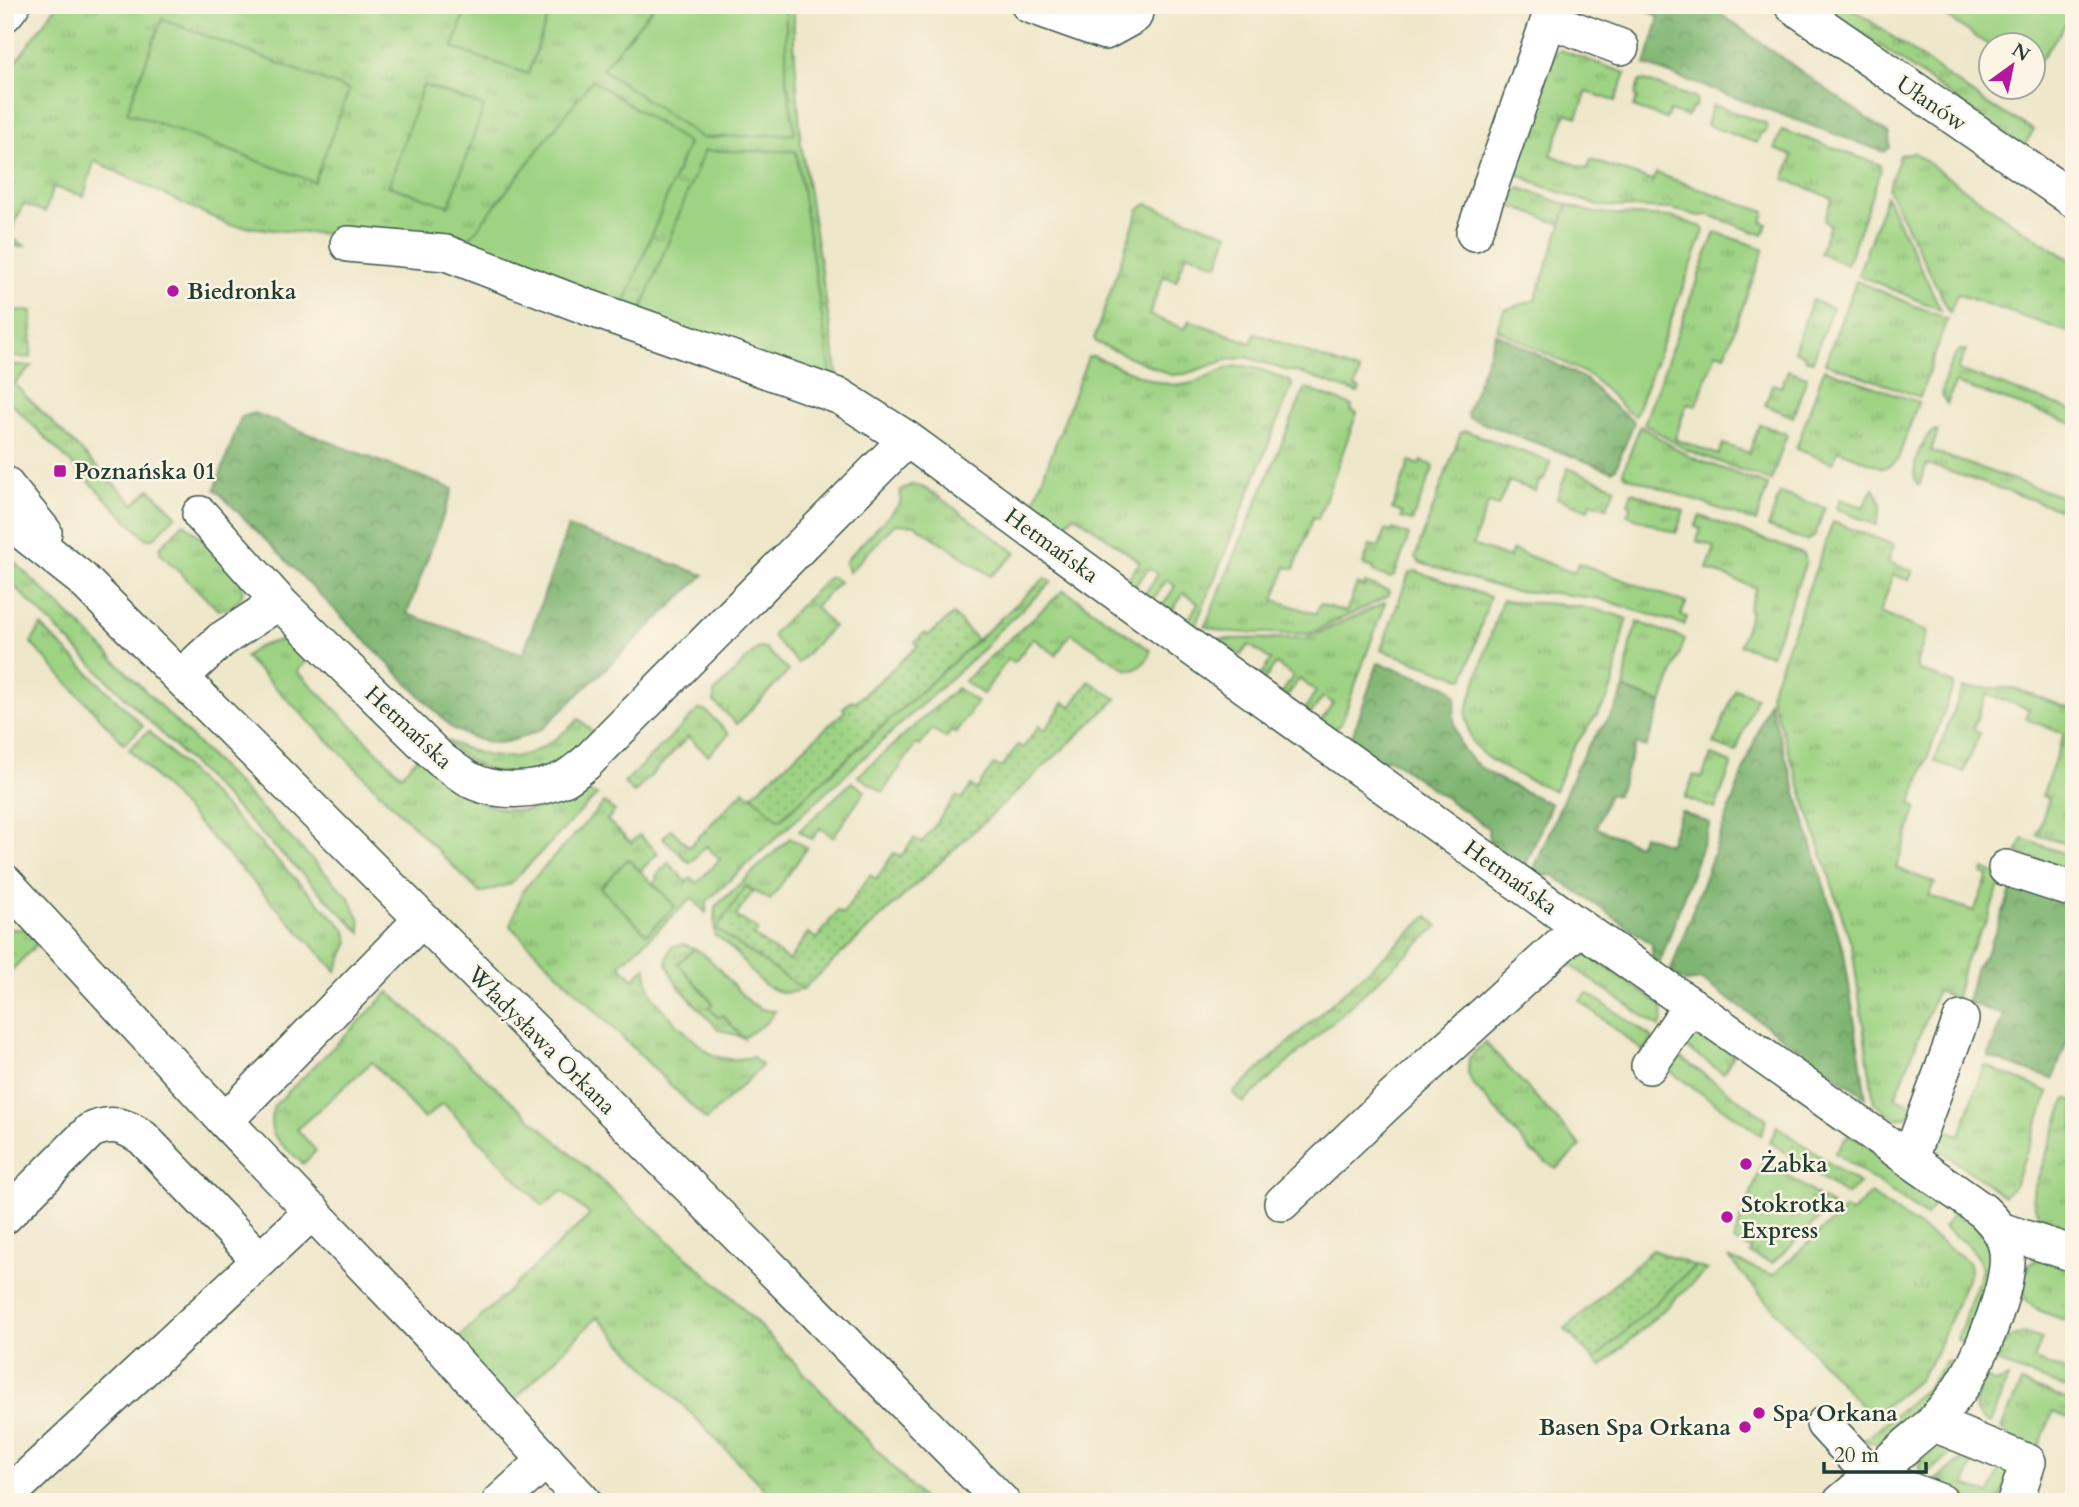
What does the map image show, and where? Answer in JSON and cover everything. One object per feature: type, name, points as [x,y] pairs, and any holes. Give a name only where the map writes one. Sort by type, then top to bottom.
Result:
[{"type":"street","points":[[5,14],[12,5]]},
{"type":"street","points":[[1029,5],[1105,32],[1134,16],[1137,5]]},
{"type":"street","name":"Ułanów","points":[[1792,5],[2074,200]]},
{"type":"street","points":[[1474,233],[1551,12],[1621,47]]},
{"type":"street","points":[[348,244],[446,253],[587,307],[841,397],[907,439]]},
{"type":"street","name":"Hetmańska","points":[[200,514],[279,602],[448,765],[469,779],[505,789],[543,786],[565,778],[586,763],[907,439],[1580,927],[1910,1158],[1991,1220],[2074,1254]]},
{"type":"street","name":"Władysława Orkana","points":[[5,484],[82,579],[1002,1502]]},
{"type":"street","name":"Władysława Orkana","points":[[5,518],[82,579]]},
{"type":"street","points":[[180,677],[221,640],[279,602]]},
{"type":"street","points":[[2006,869],[2074,890]]},
{"type":"street","points":[[5,883],[174,1055],[225,1121],[313,1211],[584,1502]]},
{"type":"street","points":[[225,1121],[421,920]]},
{"type":"street","points":[[1282,1203],[1580,927]]},
{"type":"street","points":[[1649,1066],[1691,1005]]},
{"type":"street","points":[[1910,1158],[1961,1019]]},
{"type":"street","points":[[5,1216],[90,1131],[102,1125],[116,1125],[131,1129],[143,1138],[260,1260]]},
{"type":"street","points":[[5,1498],[313,1211]]},
{"type":"street","points":[[1841,1502],[1932,1423],[1965,1381],[1977,1360],[2006,1273],[2007,1248],[1991,1220]]},
{"type":"street","points":[[1932,1423],[2028,1462],[2015,1502]]},
{"type":"street","points":[[1824,1424],[1872,1476],[1941,1502]]},
{"type":"street","points":[[500,1502],[547,1460]]},
{"type":"green space","points":[[57,5],[794,5],[801,143],[841,397],[403,238],[229,225],[94,161],[84,196],[53,187],[45,212],[23,204],[9,237],[25,246],[6,247],[6,311],[32,311],[31,358],[6,356],[5,77]]},
{"type":"green space","points":[[467,5],[552,5],[528,74],[453,48]]},
{"type":"green space","points":[[655,5],[786,5],[786,75],[795,134],[702,138],[602,69]]},
{"type":"green space","points":[[1640,5],[1708,5],[1889,134],[1890,147],[1884,152],[1645,65],[1659,18]]},
{"type":"green space","points":[[1823,5],[1848,5],[1978,98],[1978,102],[1984,102],[2034,130],[2023,147]]},
{"type":"green space","points":[[1930,5],[2074,5],[2074,12],[2048,49],[2048,32],[1978,32],[1978,38]]},
{"type":"green space","points":[[162,19],[349,90],[314,182],[127,112]]},
{"type":"green space","points":[[1560,50],[1626,73],[1615,101],[1587,92],[1577,117],[1566,113],[1551,155],[1587,169],[1591,160],[1653,181],[1656,173],[1765,212],[1762,222],[1767,224],[1763,235],[1709,215],[1699,216],[1672,209],[1598,206],[1540,185],[1510,170],[1556,52]]},
{"type":"green space","points":[[592,80],[688,143],[622,310],[463,247]]},
{"type":"green space","points":[[1642,80],[1695,98],[1697,101],[1694,108],[1691,108],[1687,117],[1670,111],[1666,119],[1633,107],[1639,82]]},
{"type":"green space","points":[[423,85],[484,106],[449,206],[389,186]]},
{"type":"green space","points":[[1713,105],[1765,123],[1767,127],[1764,133],[1761,132],[1757,143],[1706,125]]},
{"type":"green space","points":[[1782,130],[1879,164],[1881,169],[1847,265],[1820,253],[1830,224],[1824,221],[1832,198],[1784,179],[1793,156],[1774,149]]},
{"type":"green space","points":[[704,151],[796,151],[834,394],[639,316]]},
{"type":"green space","points":[[1913,152],[2011,222],[2074,262],[2074,334],[1957,294],[1950,313],[1888,189],[1900,155]]},
{"type":"green space","points":[[1520,188],[1568,205],[1561,224],[1513,207],[1509,196]]},
{"type":"green space","points":[[1886,196],[1941,310],[1858,275]]},
{"type":"green space","points":[[1147,204],[1228,234],[1218,265],[1187,253],[1176,281],[1164,276],[1149,315],[1185,329],[1189,320],[1251,343],[1255,333],[1360,372],[1355,387],[1360,389],[1358,393],[1246,357],[1185,374],[1171,375],[1097,343],[1094,339],[1139,209]]},
{"type":"green space","points":[[1568,205],[1595,213],[1671,217],[1702,227],[1704,231],[1635,416],[1591,376],[1497,329],[1504,310],[1535,300]]},
{"type":"green space","points":[[1715,232],[1764,249],[1725,355],[1716,352],[1696,406],[1687,403],[1675,439],[1718,455],[1723,444],[1749,453],[1760,424],[1787,434],[1771,481],[1687,450],[1644,424]]},
{"type":"green space","points":[[1856,281],[1947,319],[1920,397],[1825,363]]},
{"type":"green space","points":[[1812,300],[1832,308],[1813,361],[1794,351]]},
{"type":"green space","points":[[1496,333],[1587,380],[1606,400],[1634,422],[1616,468],[1612,471],[1469,418],[1467,413]]},
{"type":"green space","points":[[1960,350],[1966,350],[1958,370],[2074,411],[2074,424],[1955,383],[1947,404],[1942,396],[1944,384],[1950,365]]},
{"type":"green space","points":[[1093,356],[1166,384],[1184,385],[1239,366],[1259,369],[1291,382],[1292,386],[1192,634],[1184,628],[1198,603],[1184,593],[1168,616],[1160,610],[1175,586],[1167,580],[1150,604],[1142,598],[1158,574],[1149,568],[1132,590],[1124,584],[1140,562],[1075,515],[1054,535],[1028,517],[1088,357]]},
{"type":"green space","points":[[8,364],[32,366],[14,384],[134,504],[150,489],[176,515],[154,538],[146,539],[5,397],[5,368]]},
{"type":"green space","points":[[1824,369],[1918,402],[1898,459],[1889,466],[1883,468],[1838,450],[1833,463],[1796,449]]},
{"type":"green space","points":[[1788,370],[1807,377],[1793,417],[1765,405],[1773,384],[1781,387]]},
{"type":"green space","points":[[1305,388],[1352,406],[1351,411],[1357,413],[1318,519],[1313,517],[1294,569],[1286,567],[1274,600],[1316,614],[1320,604],[1346,612],[1357,584],[1364,587],[1365,583],[1389,591],[1387,597],[1309,634],[1223,632],[1205,626]]},
{"type":"green space","points":[[254,413],[453,489],[407,614],[523,654],[568,527],[704,575],[542,729],[517,739],[497,743],[465,735],[452,728],[215,489],[241,417]]},
{"type":"green space","points":[[1640,426],[1690,457],[1768,485],[1756,522],[1626,476],[1623,472]]},
{"type":"green space","points":[[1935,430],[1938,431],[1931,451],[2074,501],[2074,514],[1927,464],[1919,486],[1914,474],[1917,456],[1925,440]]},
{"type":"green space","points":[[1466,431],[1551,462],[1543,481],[1540,480],[1535,491],[1509,481],[1498,506],[1488,503],[1473,545],[1509,558],[1513,550],[1574,573],[1578,563],[1686,603],[1681,615],[1687,617],[1684,625],[1600,599],[1510,591],[1420,563],[1415,557],[1461,432]]},
{"type":"green space","points":[[1410,461],[1420,465],[1422,461],[1434,466],[1412,521],[1401,518],[1402,513],[1392,509]]},
{"type":"green space","points":[[1568,468],[1615,487],[1607,507],[1591,502],[1588,510],[1557,498]]},
{"type":"green space","points":[[911,485],[920,486],[935,494],[1016,553],[991,576],[915,525],[895,524],[849,572],[845,564],[847,559],[900,504],[901,490]]},
{"type":"green space","points":[[1873,488],[1879,497],[1880,506],[1876,525],[1837,507],[1840,499],[1863,507]]},
{"type":"green space","points":[[1632,492],[1684,511],[1676,533],[1627,515]]},
{"type":"green space","points":[[1780,493],[1825,508],[1814,537],[1806,541],[1768,527]]},
{"type":"green space","points":[[1700,516],[1804,554],[1806,562],[1771,655],[1740,645],[1756,588],[1707,569],[1715,547],[1697,541],[1701,529],[1695,527]]},
{"type":"green space","points":[[1833,522],[1894,545],[1888,562],[1913,571],[1909,580],[1893,575],[1880,613],[1927,632],[1917,669],[1954,684],[1911,804],[1917,807],[1896,868],[1935,883],[1929,896],[1974,911],[1988,876],[1982,874],[1984,869],[2002,877],[1987,920],[1964,963],[1956,998],[1937,991],[1895,1098],[1918,1107],[1909,1116],[1897,1119],[1874,1103],[1852,946],[1770,694]]},
{"type":"green space","points":[[184,523],[236,572],[242,592],[232,606],[218,610],[160,553],[160,547]]},
{"type":"green space","points":[[1393,529],[1409,535],[1395,575],[1390,578],[1363,565],[1370,545],[1379,547],[1385,530],[1392,532]]},
{"type":"green space","points":[[5,553],[86,631],[349,897],[360,920],[361,933],[5,577]]},
{"type":"green space","points":[[1415,571],[1490,597],[1464,679],[1381,650],[1409,573]]},
{"type":"green space","points":[[832,577],[839,582],[815,607],[833,626],[798,663],[773,635]]},
{"type":"green space","points":[[1045,578],[1052,582],[997,632],[986,646],[707,901],[706,913],[692,898],[620,965],[634,979],[646,967],[649,988],[656,1000],[681,1028],[709,1052],[724,1059],[753,1057],[762,1066],[706,1120],[510,926],[523,890],[604,803],[615,811],[607,820],[631,843],[639,835],[658,853],[640,871],[628,860],[675,906],[653,883],[668,863],[687,882],[691,878],[697,883],[720,859],[706,846],[690,863],[663,838],[671,829],[689,847],[744,790],[780,820]]},
{"type":"green space","points":[[1064,590],[1150,650],[1145,662],[1134,670],[1126,669],[1071,633],[1056,655],[1033,638],[1015,662],[1008,659],[983,694],[964,681]]},
{"type":"green space","points":[[1502,600],[1584,608],[1627,619],[1613,684],[1606,702],[1571,751],[1555,791],[1486,757],[1472,740],[1470,733],[1466,713]]},
{"type":"green space","points":[[1385,603],[1341,724],[1330,732],[1318,725],[1333,703],[1323,697],[1308,718],[1302,713],[1316,691],[1299,679],[1285,700],[1280,696],[1293,676],[1276,664],[1262,683],[1257,680],[1271,660],[1249,645],[1240,655],[1216,639],[1307,638]]},
{"type":"green space","points":[[953,614],[977,640],[779,820],[752,795],[845,711],[843,708],[852,700],[855,702],[918,646],[915,642],[925,633],[928,636]]},
{"type":"green space","points":[[1638,622],[1685,639],[1662,703],[1624,689],[1630,644]]},
{"type":"green space","points":[[41,626],[143,726],[124,744],[31,643]]},
{"type":"green space","points":[[284,640],[295,641],[315,653],[297,671],[401,775],[418,757],[481,802],[497,808],[515,810],[556,804],[580,794],[597,795],[510,884],[480,893],[245,657],[263,645]]},
{"type":"green space","points":[[762,648],[789,671],[737,724],[714,702],[714,693],[757,649]]},
{"type":"green space","points":[[1378,663],[1448,687],[1456,698],[1454,721],[1458,738],[1470,758],[1491,774],[1551,804],[1524,870],[1489,842],[1488,828],[1390,759],[1375,761],[1352,749],[1351,739]]},
{"type":"green space","points":[[1089,681],[1117,699],[803,989],[716,929],[746,886],[753,891],[736,916],[758,930],[754,936],[789,961],[808,933],[817,939],[837,911],[843,914],[870,875],[876,879],[894,853],[901,857],[914,838],[922,843],[956,796],[962,799],[971,786],[976,790],[994,764],[1001,768],[1018,745],[1023,748],[1039,726],[1045,730],[1064,702],[1071,707]]},
{"type":"green space","points":[[957,688],[977,702],[956,733],[952,730],[946,738],[932,729],[920,746],[916,744],[883,792],[858,776]]},
{"type":"green space","points":[[1963,688],[2013,688],[2074,710],[2074,846],[2037,835],[2049,799],[2042,796],[2064,734],[2026,719],[2029,709],[1987,694],[1973,728],[1980,733],[1964,772],[1934,761]]},
{"type":"green space","points":[[1624,689],[1662,703],[1646,747],[1636,744],[1617,796],[1609,794],[1596,828],[1638,845],[1643,835],[1669,844],[1681,811],[1710,823],[1659,965],[1652,958],[1652,944],[1553,875],[1531,876],[1577,766],[1588,746],[1615,710]]},
{"type":"green space","points":[[1735,689],[1756,697],[1736,752],[1714,744]]},
{"type":"green space","points":[[1769,701],[1844,953],[1866,1097],[1702,980],[1686,982],[1670,973]]},
{"type":"green space","points":[[698,710],[705,710],[729,734],[708,755],[688,737],[634,793],[624,783]]},
{"type":"green space","points":[[579,719],[595,734],[554,764],[523,773],[490,770],[473,763],[443,739],[483,754],[515,757],[546,745]]},
{"type":"green space","points":[[149,731],[345,929],[349,942],[336,971],[129,749]]},
{"type":"green space","points":[[1711,755],[1732,763],[1715,809],[1685,798],[1694,775],[1702,778]]},
{"type":"green space","points":[[852,782],[865,791],[833,837],[820,828],[812,839],[799,831]]},
{"type":"green space","points":[[790,838],[807,848],[770,900],[746,886],[716,929],[803,989],[788,992],[775,990],[764,984],[725,942],[714,935],[715,907]]},
{"type":"green space","points":[[2023,839],[2074,857],[2074,872],[2017,853]]},
{"type":"green space","points":[[628,859],[675,906],[647,934],[600,888]]},
{"type":"green space","points":[[2015,881],[2074,902],[2074,1022],[2053,1079],[1988,1057],[2003,1015],[1967,1002],[1975,970],[1989,948]]},
{"type":"green space","points":[[1428,916],[1438,926],[1243,1103],[1233,1093]]},
{"type":"green space","points":[[5,929],[41,930],[55,962],[37,944],[5,977]]},
{"type":"green space","points":[[683,944],[695,949],[678,963],[713,1003],[709,1007],[718,1018],[723,1015],[743,1038],[718,1029],[673,978],[667,960],[671,947]]},
{"type":"green space","points":[[695,949],[715,965],[753,1004],[764,1010],[775,1011],[767,1022],[743,1038],[723,1015],[718,1018],[709,1007],[713,1003],[678,963]]},
{"type":"green space","points":[[1583,951],[1662,1006],[1663,1020],[1659,1027],[1560,958]]},
{"type":"green space","points":[[389,992],[734,1299],[926,1502],[777,1502],[597,1317],[511,1403],[454,1342],[590,1215],[562,1191],[543,1206],[443,1103],[424,1119],[372,1062],[297,1129],[316,1151],[303,1164],[273,1133],[271,1117],[274,1106]]},
{"type":"green space","points":[[1588,993],[1653,1038],[1643,1051],[1580,1001]]},
{"type":"green space","points":[[1703,1031],[1734,1055],[1723,1073],[1678,1042],[1690,1033]]},
{"type":"green space","points":[[1485,1042],[1581,1146],[1556,1169],[1532,1152],[1472,1083],[1468,1073],[1469,1058]]},
{"type":"green space","points":[[1674,1053],[1767,1119],[1761,1135],[1664,1067]]},
{"type":"green space","points":[[1984,1065],[2049,1092],[2014,1186],[2004,1196],[1937,1148],[1937,1127],[1960,1135]]},
{"type":"green space","points":[[2066,1098],[2074,1101],[2074,1188],[2068,1206],[2074,1208],[2074,1240],[2057,1233],[2044,1223],[2036,1210],[2033,1192]]},
{"type":"green space","points":[[1777,1126],[1859,1184],[1846,1195],[1770,1142]]},
{"type":"green space","points":[[1851,1135],[1941,1196],[1926,1216],[1835,1153]]},
{"type":"green space","points":[[1764,1159],[1832,1206],[1773,1263],[1750,1254],[1752,1249],[1733,1241]]},
{"type":"green space","points":[[1871,1194],[1965,1259],[1970,1271],[1936,1353],[1918,1380],[1871,1417],[1728,1258],[1773,1275],[1845,1209],[1851,1213]]},
{"type":"green space","points":[[1958,1208],[1977,1223],[1991,1251],[1990,1276],[1963,1345],[1957,1339],[1982,1270],[1973,1250],[1943,1228]]},
{"type":"green space","points":[[1652,1250],[1695,1266],[1594,1360],[1565,1329]]},
{"type":"green space","points":[[2041,1259],[2074,1266],[2074,1299],[2065,1320],[2038,1309],[2026,1300],[2024,1295],[2021,1284],[2023,1273],[2031,1263]]},
{"type":"green space","points":[[1695,1266],[1707,1270],[1601,1367],[1594,1360]]},
{"type":"green space","points":[[2023,1333],[2042,1339],[2034,1360],[2074,1374],[2074,1391],[1995,1360],[2005,1342]]},
{"type":"green space","points":[[1946,1361],[1953,1363],[1940,1385],[1888,1439],[1880,1444],[1863,1441],[1927,1388]]},
{"type":"green space","points":[[1986,1377],[1995,1383],[2008,1378],[1990,1424],[1978,1414],[1975,1403]]},
{"type":"green space","points":[[2021,1383],[2074,1402],[2074,1420],[2053,1412],[2037,1451],[2017,1443],[2001,1429]]},
{"type":"green space","points":[[1934,1443],[1965,1443],[1922,1477],[1919,1462]]},
{"type":"green space","points":[[1978,1447],[1965,1485],[1990,1494],[2002,1463],[2011,1467],[2000,1502],[1964,1500],[1932,1483]]},
{"type":"place","name":"Biedronka","points":[[173,291]]},
{"type":"place","name":"Poznańska 01","points":[[60,471]]},
{"type":"place","name":"Żabka","points":[[1746,1164]]},
{"type":"place","name":"Stokrotka Express","points":[[1727,1217]]},
{"type":"place","name":"Spa Orkana","points":[[1759,1413]]},
{"type":"place","name":"Basen Spa Orkana","points":[[1745,1427]]}]
